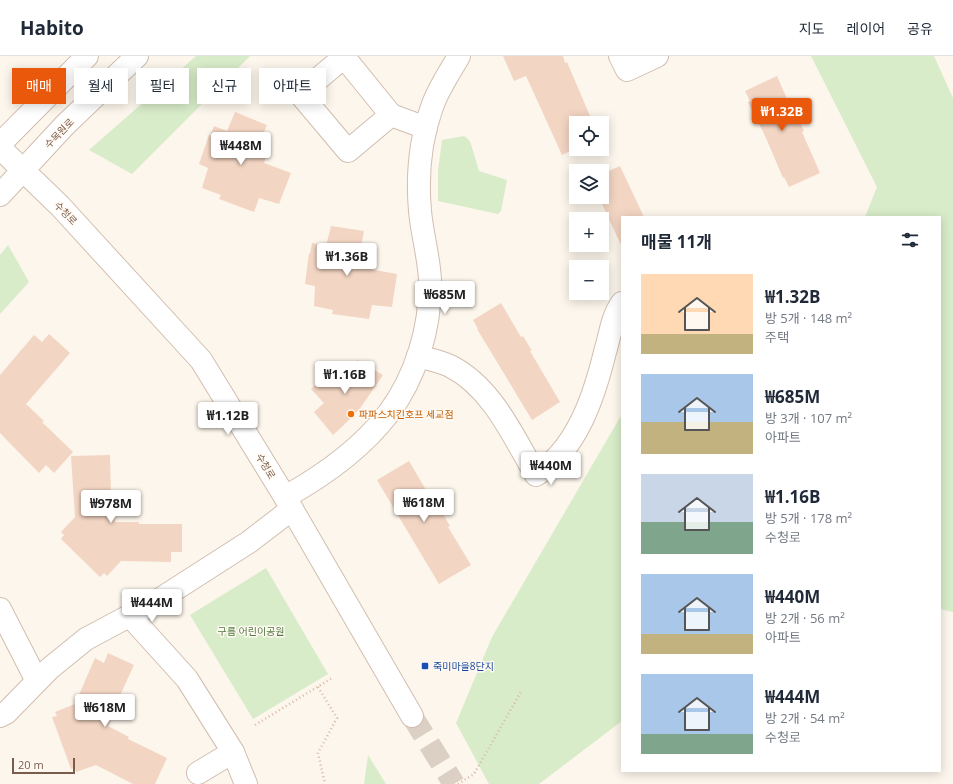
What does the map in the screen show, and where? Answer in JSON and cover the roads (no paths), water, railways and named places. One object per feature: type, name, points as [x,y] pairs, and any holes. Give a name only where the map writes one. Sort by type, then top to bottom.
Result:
[{"type":"street","points":[[0,144],[87,56]]},
{"type":"street","name":"수목원로","points":[[0,195],[65,125],[137,56]]},
{"type":"street","points":[[0,716],[6,713],[49,669],[86,639],[157,601],[249,542],[288,503],[368,437],[388,414],[414,370],[428,316],[430,280],[420,212],[419,183],[421,146],[432,106],[459,56]]},
{"type":"street","points":[[620,56],[627,70],[657,56]]},
{"type":"street","points":[[391,115],[426,128]]},
{"type":"street","name":"수청로","points":[[0,148],[60,206],[201,360],[288,503],[412,716]]},
{"type":"street","points":[[418,356],[450,366],[481,388],[501,415],[536,475],[546,469],[563,451],[578,428],[597,384],[614,317],[621,305]]},
{"type":"street","points":[[0,609],[37,681]]},
{"type":"street","points":[[130,616],[187,679],[233,752],[246,784]]},
{"type":"street","points":[[198,773],[233,752]]},
{"type":"tunnel","points":[[412,716],[454,784]]},
{"type":"place","name":"파파스치킨호프 세교점","points":[[351,414]]},
{"type":"place","name":"죽미마을8단지","points":[[425,666]]},
{"type":"park label","name":"구름 어린이공원","points":[[251,631]]}]
